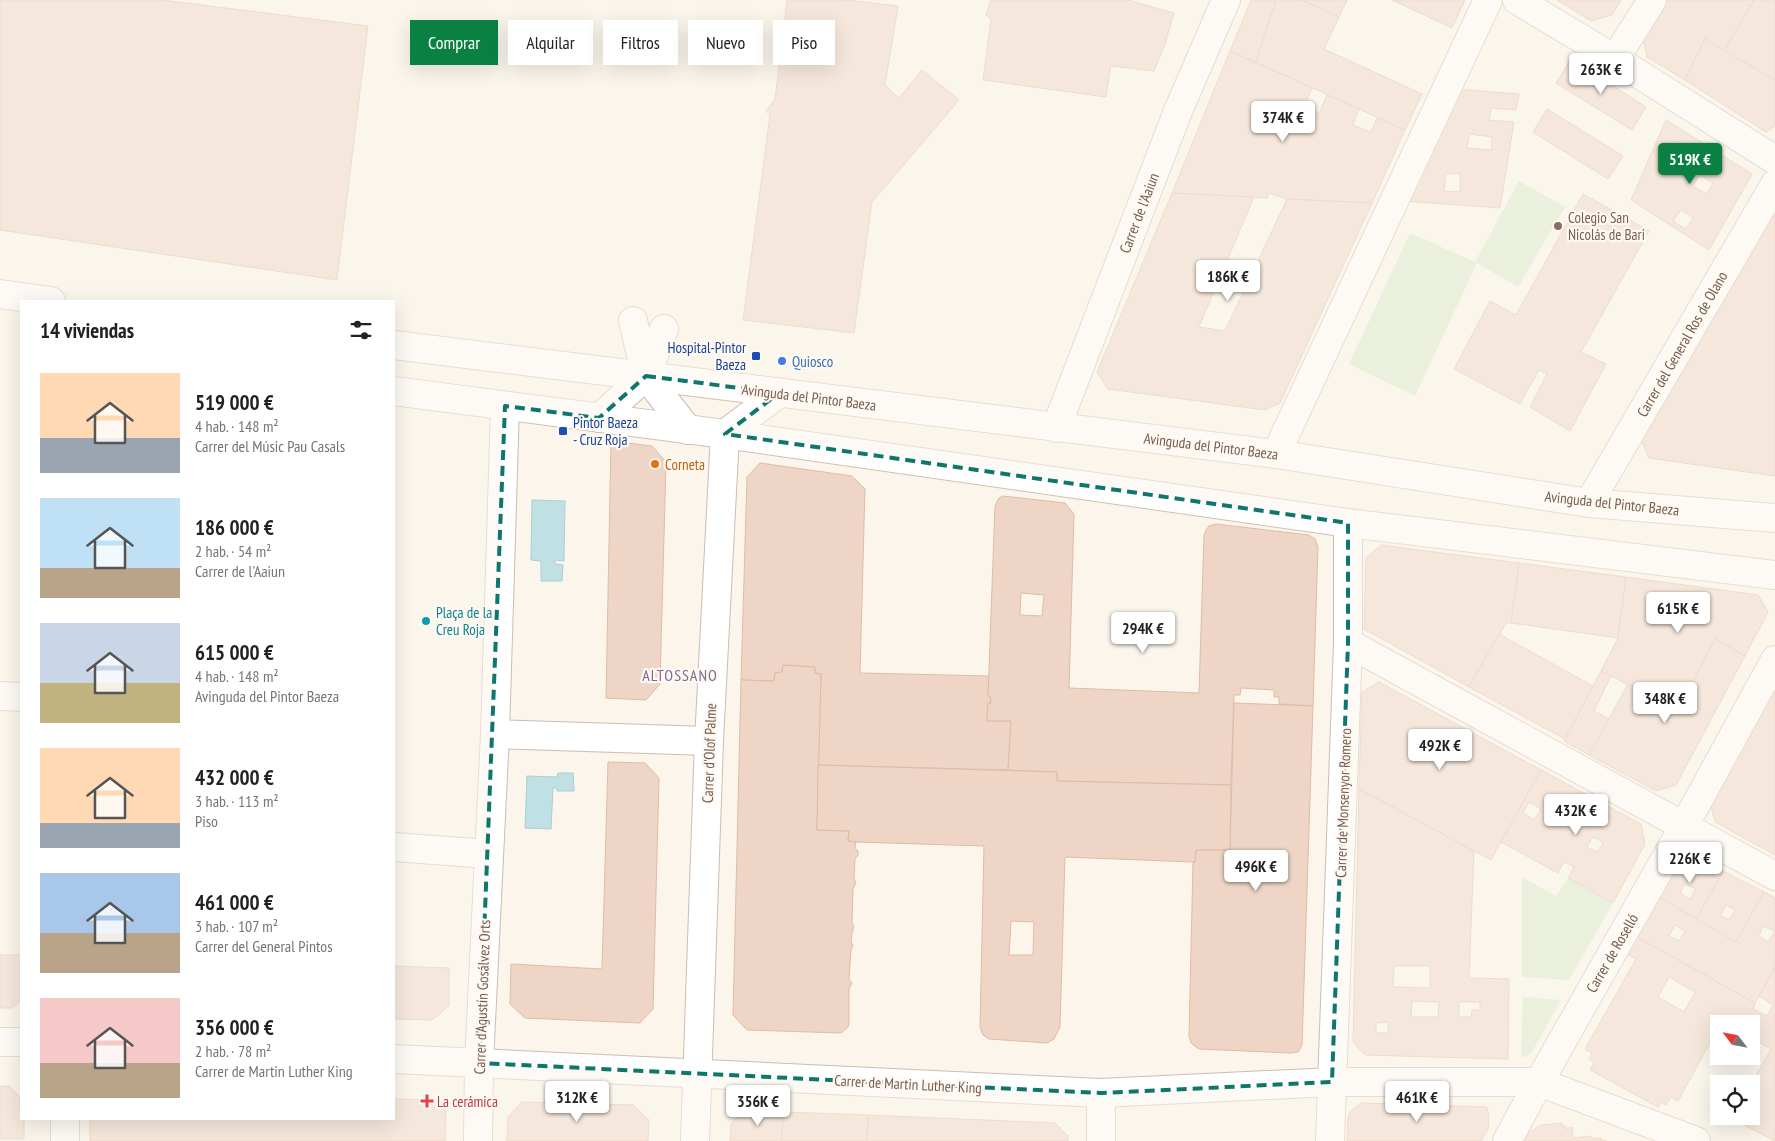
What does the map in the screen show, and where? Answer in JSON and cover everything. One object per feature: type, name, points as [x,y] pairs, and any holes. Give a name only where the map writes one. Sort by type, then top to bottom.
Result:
[{"type":"street","name":"Carrer de l'Aaiun","points":[[1056,428],[1178,111],[1226,0]]},
{"type":"street","points":[[1276,454],[1488,0]]},
{"type":"street","points":[[1517,0],[1775,160]]},
{"type":"street","points":[[1616,60],[1652,0]]},
{"type":"street","name":"Carrer del General Ros de Olano","points":[[1589,503],[1775,184]]},
{"type":"street","points":[[0,294],[44,300]]},
{"type":"street","points":[[633,321],[646,376],[688,430]]},
{"type":"street","points":[[599,418],[646,376],[664,329]]},
{"type":"street","name":"Avinguda del Pintor Baeza","points":[[395,345],[1276,454],[1589,503],[1775,518]]},
{"type":"street","points":[[395,391],[725,434],[1348,523],[1775,575]]},
{"type":"street","points":[[725,434],[779,393]]},
{"type":"street","points":[[395,848],[488,854],[495,734],[505,406]]},
{"type":"street","name":"Carrer d'Olof Palme","points":[[695,1141],[709,741],[725,434]]},
{"type":"street","name":"Carrer de Monsenyor Romero","points":[[1330,1141],[1348,643],[1348,523]]},
{"type":"street","points":[[1348,643],[1775,876]]},
{"type":"street","name":"Carrer de Roselló","points":[[1507,1141],[1775,660]]},
{"type":"street","points":[[0,696],[20,697]]},
{"type":"street","points":[[495,734],[709,741]]},
{"type":"street","name":"Carrer d'Agustín Gosálvez Orts","points":[[478,1141],[479,1063],[488,854]]},
{"type":"street","points":[[0,1042],[20,1042]]},
{"type":"street","name":"Carrer de Martin Luther King","points":[[395,1059],[1101,1093],[1332,1082],[1539,1082]]},
{"type":"street","points":[[1539,1082],[1696,1141]]},
{"type":"street","points":[[1101,1093],[1101,1141]]},
{"type":"street","points":[[65,1120],[65,1141]]},
{"type":"highlighted area","points":[[646,376],[779,393],[725,434],[1348,523],[1348,643],[1332,1082],[1101,1093],[479,1063],[505,406],[599,418]]},
{"type":"green space","points":[[1519,181],[1565,207],[1518,287],[1477,263],[1415,396],[1349,364],[1410,233],[1475,262]]},
{"type":"green space","points":[[1522,877],[1556,896],[1568,878],[1613,903],[1569,980],[1522,977]]},
{"type":"green space","points":[[1523,997],[1561,1000],[1531,1054],[1521,1058]]},
{"type":"water","points":[[532,500],[565,501],[564,561],[555,560],[555,564],[563,565],[562,581],[541,581],[541,561],[531,560]]},
{"type":"water","points":[[558,773],[573,773],[574,791],[557,791],[557,788],[553,788],[551,829],[525,828],[527,776],[557,777]]},
{"type":"building","points":[[0,0],[163,0],[368,26],[337,280],[0,230]]},
{"type":"building","points":[[787,0],[847,0],[898,6],[885,85],[899,98],[922,70],[959,100],[872,202],[854,333],[743,320],[770,115],[766,111],[775,99],[779,65],[835,65],[835,20],[785,20]]},
{"type":"building","points":[[991,0],[1128,0],[1174,13],[1165,44],[1154,71],[1111,66],[1106,97],[983,80],[991,19],[986,15]]},
{"type":"building","points":[[1251,0],[1276,0],[1256,62],[1230,51]]},
{"type":"building","points":[[1276,0],[1302,0],[1339,17],[1324,49],[1422,94],[1405,130],[1256,62]]},
{"type":"building","points":[[1302,0],[1347,0],[1339,17]]},
{"type":"building","points":[[1392,0],[1465,0],[1452,28]]},
{"type":"building","points":[[1557,0],[1621,0],[1612,15],[1591,21]]},
{"type":"building","points":[[1665,0],[1754,0],[1724,51],[1705,39],[1685,80],[1647,57],[1643,38]]},
{"type":"building","points":[[1754,0],[1775,0],[1775,80],[1724,51]]},
{"type":"building","points":[[1705,39],[1775,80],[1775,126],[1766,132],[1685,80]]},
{"type":"building","points":[[1230,51],[1312,88],[1304,107],[1319,113],[1327,95],[1359,109],[1353,125],[1371,132],[1377,118],[1405,130],[1372,203],[1287,199],[1269,193],[1267,198],[1172,193]]},
{"type":"building","points":[[1571,59],[1646,107],[1632,130],[1556,83]]},
{"type":"building","points":[[1456,89],[1519,94],[1516,110],[1491,108],[1489,120],[1514,122],[1500,208],[1405,201]],"holes":[[[1469,134],[1492,137],[1492,150],[1467,148]],[[1446,173],[1460,174],[1460,192],[1444,191]]]},
{"type":"building","points":[[1547,109],[1623,156],[1608,179],[1533,132]]},
{"type":"building","points":[[1666,120],[1752,174],[1709,250],[1631,200]],"holes":[[[1674,141],[1679,143],[1674,158],[1667,153]],[[1700,175],[1713,183],[1707,194],[1693,186]],[[1681,210],[1693,218],[1686,229],[1673,221]]]},
{"type":"building","points":[[1172,193],[1254,197],[1199,327],[1225,331],[1287,199],[1372,203],[1280,403],[1265,410],[1108,389],[1097,372]]},
{"type":"building","points":[[1583,194],[1649,231],[1581,352],[1606,364],[1570,431],[1530,407],[1547,374],[1539,370],[1520,404],[1454,369],[1490,301],[1516,315]]},
{"type":"building","points":[[1775,209],[1775,476],[1649,458],[1641,440]]},
{"type":"building","points":[[611,441],[652,446],[666,462],[660,684],[646,700],[606,698]]},
{"type":"building","points":[[760,463],[852,476],[865,489],[860,673],[989,676],[988,696],[990,696],[991,703],[988,703],[987,721],[1011,721],[1008,770],[818,765],[821,674],[815,673],[815,667],[783,665],[782,672],[775,673],[774,681],[741,680],[747,477]]},
{"type":"building","points":[[1003,496],[1065,503],[1074,514],[1069,688],[1199,693],[1204,535],[1206,530],[1209,526],[1216,524],[1309,535],[1315,539],[1318,547],[1313,706],[1279,704],[1279,697],[1274,697],[1274,690],[1241,688],[1240,695],[1234,695],[1231,785],[1057,781],[1057,772],[1008,770],[1011,721],[987,721],[988,703],[991,703],[990,696],[988,696],[995,506],[999,498]],"holes":[[[1021,593],[1044,595],[1042,616],[1020,615]]]},
{"type":"building","points":[[1381,545],[1519,563],[1511,623],[1506,623],[1469,687],[1364,629],[1366,558]]},
{"type":"building","points":[[1519,563],[1626,577],[1618,638],[1511,623]]},
{"type":"building","points":[[1626,577],[1758,595],[1768,612],[1745,656],[1715,639],[1679,710],[1601,671],[1618,638]]},
{"type":"building","points":[[1499,634],[1593,686],[1565,739],[1469,687]]},
{"type":"building","points":[[1715,639],[1745,656],[1676,785],[1656,791],[1589,755],[1628,684],[1679,710]]},
{"type":"building","points":[[783,665],[815,667],[815,673],[821,674],[817,830],[849,831],[848,841],[856,842],[855,848],[858,851],[855,859],[854,879],[856,883],[853,889],[852,923],[854,926],[849,979],[852,983],[849,989],[849,1024],[841,1033],[747,1030],[733,1015],[741,680],[774,681],[775,673],[782,672]]},
{"type":"building","points":[[1601,671],[1611,676],[1594,711],[1609,719],[1589,755],[1564,741]]},
{"type":"building","points":[[1379,682],[1541,770],[1491,860],[1359,789],[1362,692]]},
{"type":"building","points":[[1775,686],[1775,855],[1715,822],[1710,802]]},
{"type":"building","points":[[1234,703],[1313,706],[1302,1045],[1298,1052],[1199,1049],[1191,1043],[1189,1036],[1193,862],[1195,862],[1196,850],[1230,850]]},
{"type":"building","points":[[608,762],[645,763],[659,778],[653,1009],[640,1023],[525,1018],[510,1004],[511,964],[602,969]]},
{"type":"building","points":[[818,765],[1057,772],[1057,781],[1231,785],[1230,850],[1196,850],[1195,862],[1065,857],[1060,1027],[1054,1039],[1047,1043],[989,1039],[983,1035],[980,1027],[984,846],[856,842],[848,841],[849,831],[817,830]],"holes":[[[1011,921],[1034,922],[1033,955],[1009,955]]]},
{"type":"building","points":[[1541,770],[1641,824],[1645,844],[1613,903],[1568,878],[1574,867],[1564,862],[1558,873],[1501,842]],"holes":[[[1529,802],[1541,809],[1534,820],[1523,813]],[[1593,837],[1603,842],[1598,852],[1587,847]]]},
{"type":"building","points":[[1359,789],[1474,851],[1469,978],[1509,979],[1508,1059],[1365,1055],[1353,1042]],"holes":[[[1394,966],[1430,966],[1430,988],[1393,987]],[[1412,1001],[1439,1002],[1438,1017],[1411,1017]],[[1459,1002],[1480,1002],[1480,1010],[1472,1010],[1471,1017],[1459,1017]],[[1388,1022],[1388,1033],[1376,1033],[1376,1023]]]},
{"type":"building","points":[[1684,849],[1723,871],[1696,920],[1657,896]],"holes":[[[1685,884],[1696,889],[1690,899],[1680,893]]]},
{"type":"building","points":[[1723,871],[1764,892],[1736,942],[1696,920]],"holes":[[[1726,905],[1735,910],[1729,920],[1720,915]]]},
{"type":"building","points":[[1764,892],[1775,898],[1775,931],[1775,967],[1755,1003],[1635,936],[1657,896],[1736,942]],"holes":[[[1675,925],[1685,931],[1679,941],[1669,936]],[[1763,926],[1775,931],[1768,942],[1759,936]]]},
{"type":"building","points":[[1635,936],[1755,1003],[1753,1009],[1767,1016],[1773,1005],[1759,996],[1775,967],[1775,1141],[1744,1125],[1760,1125],[1760,1075],[1756,1075],[1771,1049],[1760,1043],[1760,1015],[1710,1015],[1710,1043],[1678,1101],[1671,1097],[1666,1105],[1661,1102],[1658,1107],[1590,1070],[1594,1063],[1589,1059],[1592,1053],[1585,1049],[1636,959],[1625,953]],"holes":[[[1669,977],[1695,992],[1684,1012],[1658,997]]]},
{"type":"building","points":[[0,955],[20,955],[20,1001],[13,1008],[0,1008]]},
{"type":"building","points":[[395,966],[449,968],[449,1006],[432,1020],[395,1019]]},
{"type":"building","points":[[0,1086],[9,1086],[20,1097],[20,1120],[24,1120],[24,1139],[0,1139]]},
{"type":"building","points":[[395,1099],[437,1100],[446,1109],[445,1141],[90,1141],[90,1120],[395,1120]]},
{"type":"building","points":[[522,1102],[633,1105],[649,1120],[648,1141],[507,1141],[508,1117]]},
{"type":"building","points":[[1361,1103],[1487,1107],[1489,1117],[1488,1129],[1481,1141],[1347,1141],[1349,1113]]},
{"type":"building","points":[[744,1110],[783,1112],[782,1141],[730,1141],[731,1124]]},
{"type":"building","points":[[783,1112],[868,1115],[867,1141],[782,1141]]},
{"type":"building","points":[[868,1115],[1055,1123],[1068,1136],[1068,1141],[867,1141]]},
{"type":"building","points":[[1562,1123],[1562,1126],[1566,1126],[1566,1129],[1572,1127],[1573,1138],[1591,1136],[1591,1139],[1601,1138],[1601,1140],[1607,1141],[1523,1141],[1528,1133],[1541,1125]]},
{"type":"place","name":"Colegio San Nicolás de Bari","points":[[1558,226]]},
{"type":"place","name":"Hospital-Pintor Baeza","points":[[756,356]]},
{"type":"place","name":"Quiosco","points":[[782,361]]},
{"type":"place","name":"Pintor Baeza - Cruz Roja","points":[[563,431]]},
{"type":"place","name":"Corneta","points":[[655,464]]},
{"type":"place","name":"Plaça de la Creu Roja","points":[[426,621]]},
{"type":"place","name":"La cerámica","points":[[427,1101]]},
{"type":"district","name":"ALTOSSANO","points":[[680,675]]}]
